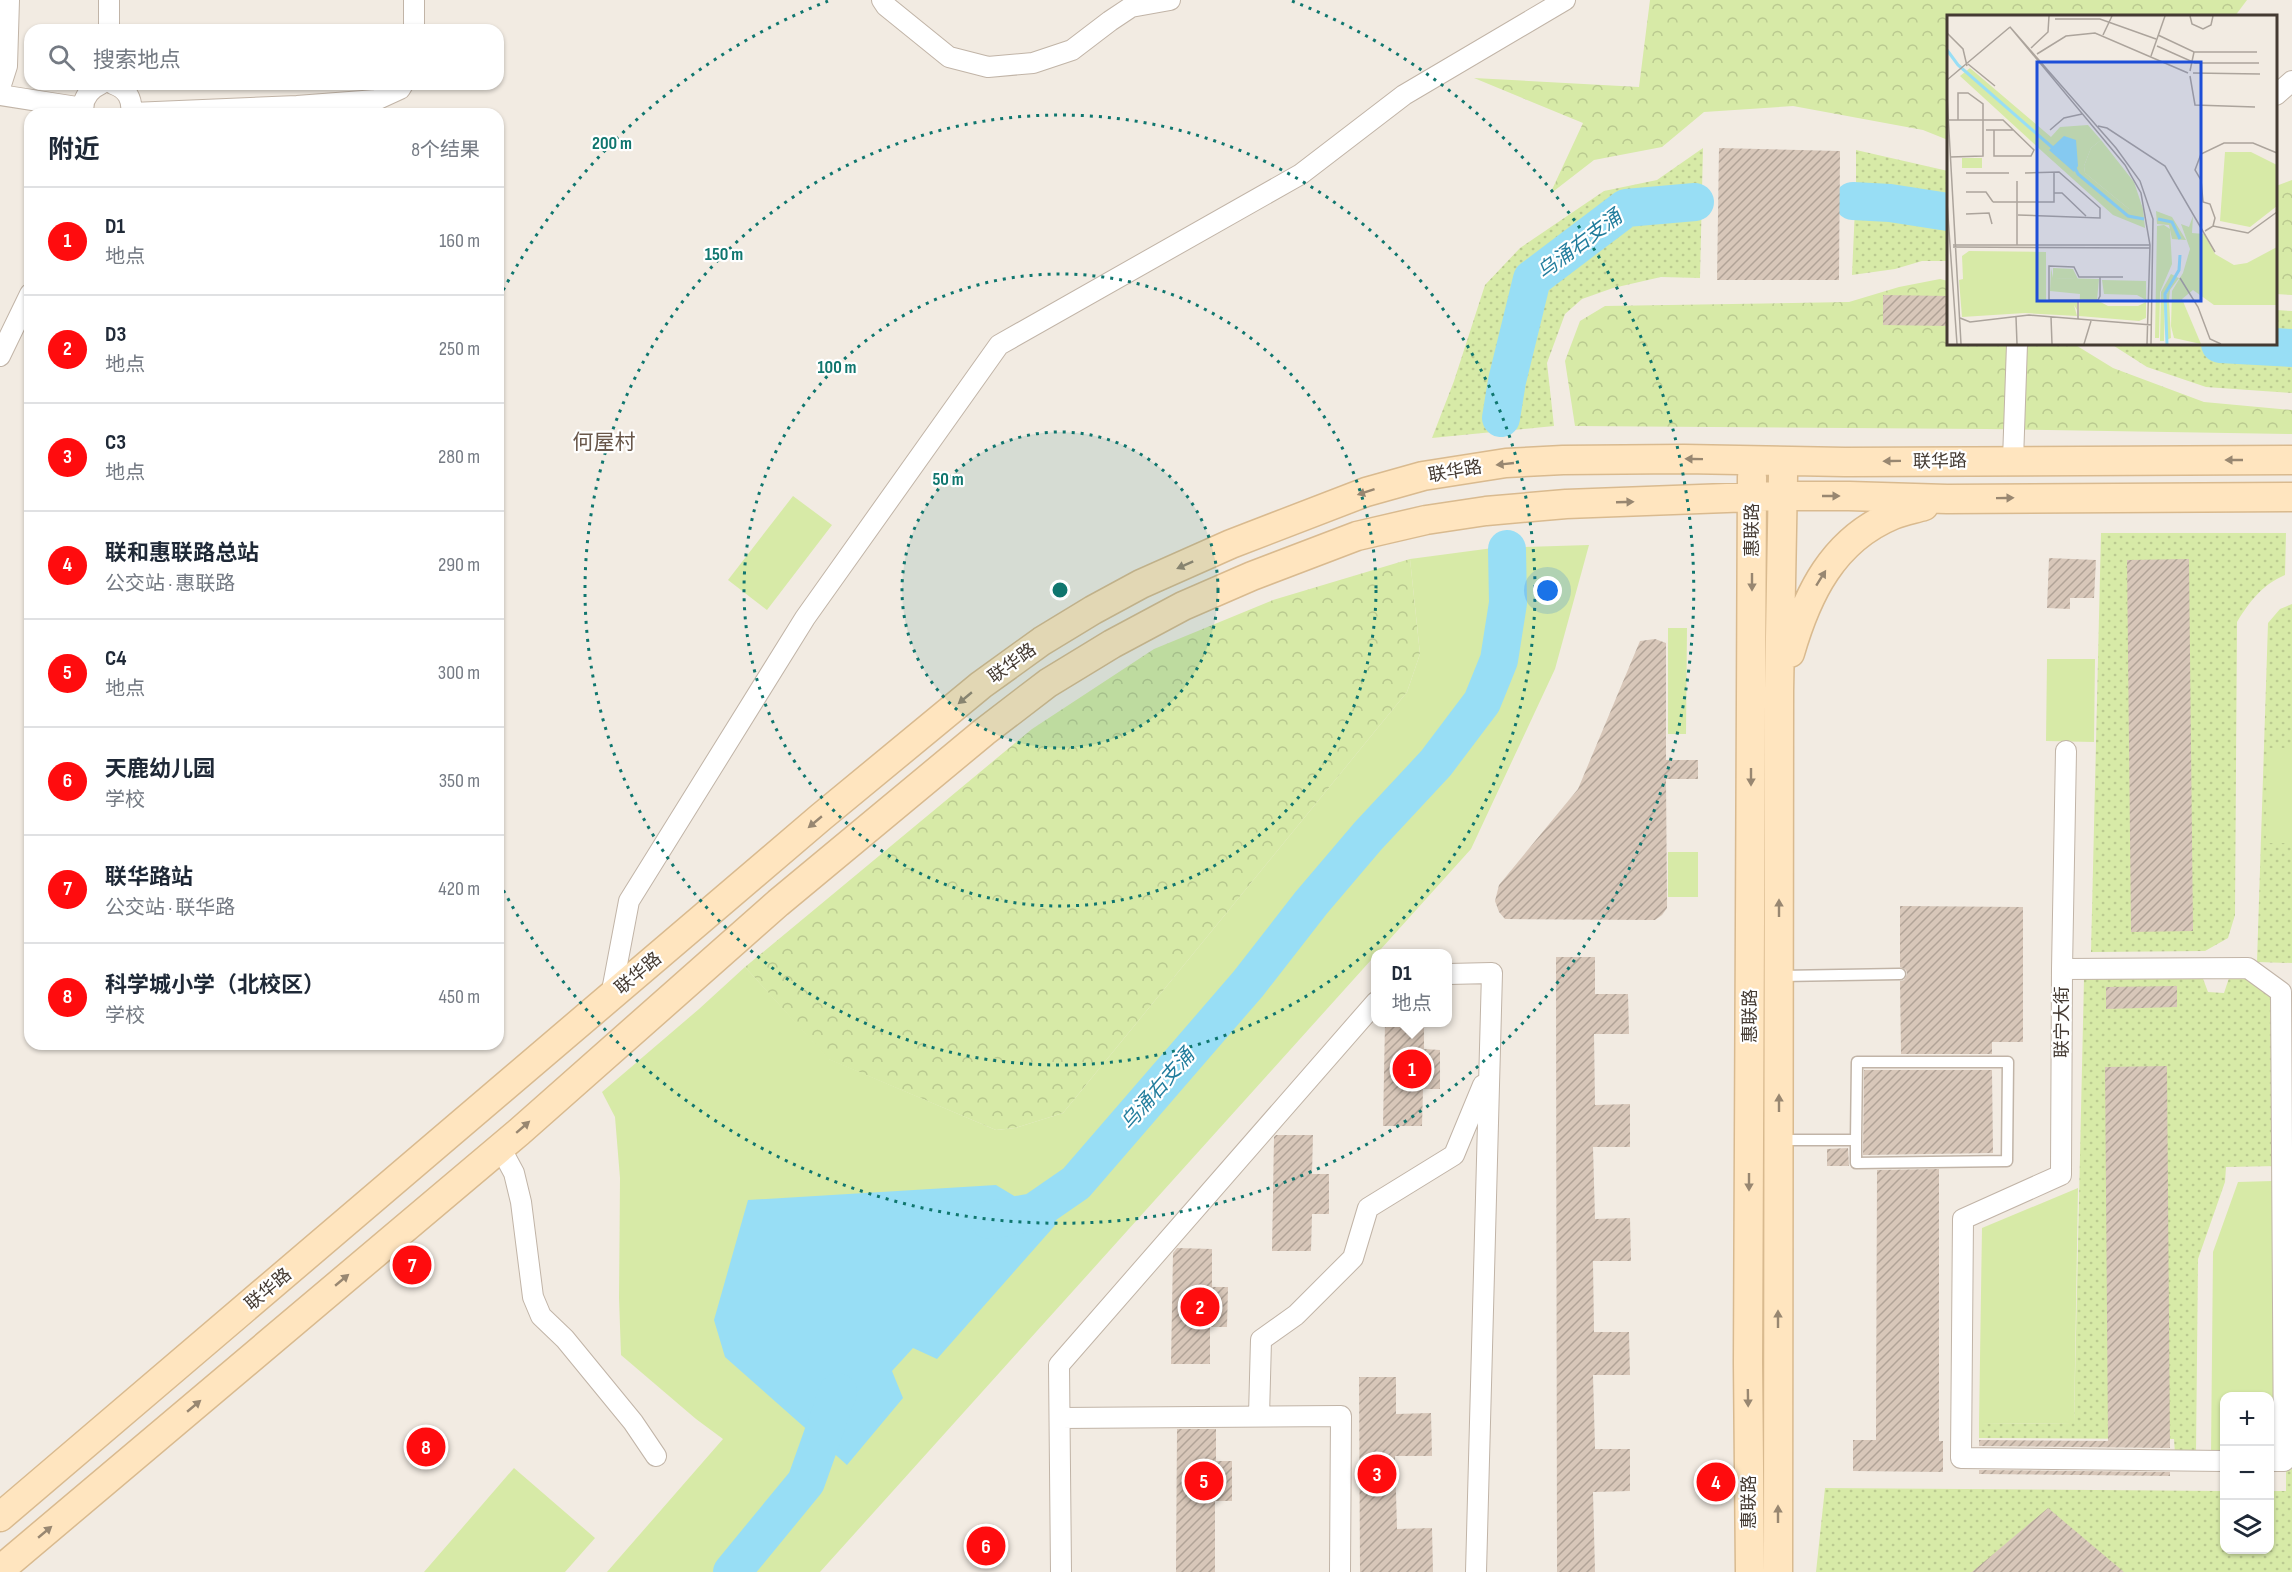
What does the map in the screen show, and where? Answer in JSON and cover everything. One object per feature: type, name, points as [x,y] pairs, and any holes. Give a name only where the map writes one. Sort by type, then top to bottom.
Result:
[{"type":"street","points":[[0,88],[7,66],[9,0]]},
{"type":"street","points":[[109,0],[109,24]]},
{"type":"street","points":[[414,0],[414,24]]},
{"type":"street","points":[[882,0],[886,6],[949,57],[988,67],[1034,63],[1072,50],[1131,7],[1170,0]]},
{"type":"street","points":[[612,996],[629,902],[805,618],[999,345],[1301,174],[1404,95],[1565,0]]},
{"type":"street","points":[[2277,93],[2292,81]]},
{"type":"street","points":[[84,108],[87,93],[92,90]]},
{"type":"street","points":[[125,90],[129,96],[130,108]]},
{"type":"street","points":[[250,108],[376,100],[398,90]]},
{"type":"street","points":[[0,95],[67,108]]},
{"type":"street","points":[[0,356],[24,306]]},
{"type":"street","points":[[2013,460],[2017,345]]},
{"type":"street","name":"联华路","points":[[0,1517],[821,817],[981,685],[1042,641],[1141,584],[1231,544],[1366,492],[1423,476],[1506,463],[1563,460],[2292,460]]},
{"type":"street","name":"惠联路","points":[[1750,1572],[1748,1351],[1752,460]]},
{"type":"street","name":"惠联路","points":[[1778,1572],[1779,691],[1783,461]]},
{"type":"street","name":"联华路","points":[[0,1570],[500,1147],[787,896],[984,732],[1048,683],[1112,644],[1183,606],[1252,576],[1357,536],[1426,520],[1486,511],[1566,504],[1783,496],[1947,499],[2292,497]]},
{"type":"street","points":[[1779,691],[1801,616],[1819,580],[1835,557],[1853,539],[1894,515],[1947,499]]},
{"type":"street","points":[[2062,969],[2066,750]]},
{"type":"street","name":"联宁大街","points":[[2220,1461],[1961,1458],[1963,1219],[2061,1175],[2062,969],[2248,968],[2281,992],[2287,1183],[2284,1461],[2274,1461]]},
{"type":"street","points":[[1452,974],[1492,973],[1476,1572]]},
{"type":"street","points":[[1061,1572],[1059,1365],[1371,1008]]},
{"type":"street","points":[[1259,1416],[1261,1341],[1296,1315],[1353,1258],[1368,1208],[1454,1155],[1488,1074]]},
{"type":"street","points":[[500,1147],[514,1173],[521,1202],[533,1297],[541,1316],[565,1339],[633,1422],[656,1456]]},
{"type":"street","points":[[1060,1418],[1341,1416],[1340,1572]]},
{"type":"lane","points":[[1779,976],[1900,974]]},
{"type":"lane","points":[[1857,1062],[2007,1062],[2007,1161],[1856,1163],[1856,1140],[1857,1062]]},
{"type":"lane","points":[[1779,1140],[1856,1140]]},
{"type":"green space","points":[[1650,0],[2247,0],[2236,15],[1947,15],[1947,140],[1923,130],[1793,106],[1704,112],[1662,147],[1594,160],[1550,194],[1583,123],[1474,78],[1639,87]]},
{"type":"green space","points":[[1703,148],[1700,278],[1661,277],[1613,288],[1582,299],[1565,314],[1547,363],[1554,426],[1432,438],[1454,381],[1485,285],[1520,248],[1604,191],[1657,180]]},
{"type":"green space","points":[[1856,150],[1947,171],[1947,202],[1856,192]]},
{"type":"green space","points":[[2292,180],[2292,295],[2277,294],[2277,186]]},
{"type":"green space","points":[[1855,208],[1896,211],[1947,220],[1947,261],[1922,261],[1895,269],[1852,275]]},
{"type":"green space","points":[[1940,279],[1947,281],[1947,345],[2076,345],[2113,368],[2204,402],[2292,410],[2292,434],[1575,426],[1565,361],[1580,321],[1605,306],[1849,302],[1899,287]]},
{"type":"green space","points":[[2277,310],[2292,311],[2292,341],[2277,340]]},
{"type":"green space","points":[[2113,345],[2197,345],[2228,354],[2292,355],[2292,393],[2206,387],[2147,367]]},
{"type":"green space","points":[[793,496],[832,525],[767,610],[728,580]]},
{"type":"green space","points":[[2101,533],[2286,533],[2285,575],[2257,594],[2237,622],[2235,915],[2228,938],[2205,951],[2091,952]]},
{"type":"green space","points":[[1589,545],[1555,669],[1471,849],[1381,949],[1371,949],[1371,960],[820,1572],[607,1572],[723,1439],[621,1355],[620,1178],[615,1117],[602,1092],[745,967],[829,1059],[996,1130],[1015,1128],[1063,1113],[1407,692],[1420,654],[1410,559],[1493,548]]},
{"type":"green space","points":[[1410,559],[1420,654],[1407,692],[1063,1113],[1015,1128],[996,1130],[828,1059],[745,967],[1032,729],[1154,649],[1273,600]]},
{"type":"green space","points":[[2292,604],[2292,963],[2257,962],[2268,623],[2280,609]]},
{"type":"green space","points":[[1668,628],[1687,628],[1686,734],[1668,734]]},
{"type":"green space","points":[[2047,659],[2095,659],[2094,742],[2046,741]]},
{"type":"green space","points":[[2267,748],[2292,748],[2292,843],[2266,843]]},
{"type":"green space","points":[[1668,852],[1698,852],[1698,897],[1668,897]]},
{"type":"green space","points":[[2230,975],[2249,975],[2276,998],[2278,1166],[2226,1167],[2225,1182],[2198,1259],[2196,1455],[2175,1454],[2174,1439],[1979,1438],[1979,1424],[2074,1423],[2084,978],[2202,976],[2208,992],[2224,993]]},
{"type":"green space","points":[[2273,1181],[2274,1392],[2220,1392],[2220,1455],[2211,1455],[2213,1252],[2238,1182]]},
{"type":"green space","points":[[2078,1188],[2074,1423],[1979,1424],[1982,1228]]},
{"type":"green space","points":[[2287,1189],[2292,1189],[2292,1572],[1816,1572],[1825,1488],[2220,1491],[2220,1554],[2274,1554],[2274,1491],[2286,1491]]},
{"type":"green space","points":[[514,1468],[595,1538],[565,1572],[424,1572]]},
{"type":"water","points":[[996,1185],[1058,1222],[937,1359],[913,1348],[892,1371],[903,1398],[847,1465],[725,1357],[714,1320],[748,1200]]},
{"type":"building","points":[[1719,148],[1840,151],[1839,280],[1717,280]]},
{"type":"building","points":[[1883,295],[1947,296],[1947,326],[1883,325]]},
{"type":"building","points":[[2049,558],[2096,560],[2094,598],[2070,598],[2070,609],[2047,608]]},
{"type":"building","points":[[2189,559],[2193,931],[2131,932],[2127,560]]},
{"type":"building","points":[[1655,639],[1666,643],[1666,760],[1698,760],[1698,779],[1666,779],[1667,908],[1655,920],[1505,919],[1499,912],[1495,901],[1499,885],[1578,789],[1640,641]]},
{"type":"building","points":[[1900,906],[2023,907],[2023,1042],[1992,1042],[1992,1054],[1901,1054],[1900,981],[1904,980],[1907,974],[1906,970],[1900,967]]},
{"type":"building","points":[[1556,957],[1595,957],[1595,994],[1628,994],[1629,1034],[1594,1034],[1595,1105],[1630,1104],[1630,1147],[1593,1147],[1595,1219],[1630,1218],[1631,1261],[1593,1261],[1594,1332],[1629,1332],[1630,1375],[1593,1375],[1595,1449],[1630,1449],[1630,1491],[1593,1492],[1595,1572],[1557,1572]]},
{"type":"building","points":[[2177,986],[2177,1007],[2106,1009],[2106,987]]},
{"type":"building","points":[[1385,1027],[1424,1027],[1424,1049],[1440,1050],[1440,1089],[1423,1089],[1422,1126],[1383,1126]]},
{"type":"building","points":[[2167,1066],[2170,1448],[1979,1446],[1979,1440],[2108,1441],[2105,1067]]},
{"type":"building","points":[[1864,1070],[1992,1070],[1993,1153],[1863,1155]]},
{"type":"building","points":[[1276,1135],[1313,1135],[1312,1174],[1329,1174],[1329,1214],[1312,1214],[1311,1251],[1272,1251],[1274,1137]]},
{"type":"building","points":[[1848,1148],[1849,1166],[1827,1166],[1827,1149]]},
{"type":"building","points":[[1939,1169],[1939,1441],[1943,1441],[1943,1472],[1853,1471],[1853,1440],[1876,1440],[1877,1170]]},
{"type":"building","points":[[1177,1248],[1212,1249],[1212,1287],[1228,1287],[1227,1327],[1210,1327],[1210,1364],[1171,1364],[1173,1253]]},
{"type":"building","points":[[1359,1377],[1396,1377],[1396,1414],[1431,1413],[1432,1456],[1395,1456],[1397,1529],[1432,1528],[1433,1572],[1360,1572]]},
{"type":"building","points":[[1177,1429],[1216,1429],[1216,1461],[1232,1461],[1232,1501],[1215,1501],[1215,1572],[1176,1572]]},
{"type":"building","points":[[1979,1470],[2170,1472],[2170,1476],[1979,1474]]},
{"type":"building","points":[[2048,1508],[2124,1572],[1972,1572]]},
{"type":"waterway","name":"乌涌右支涌","points":[[1853,201],[1890,203],[1947,212]]},
{"type":"waterway","name":"乌涌右支涌","points":[[1501,418],[1507,381],[1532,279],[1626,208],[1695,202]]},
{"type":"waterway","name":"乌涌右支涌","points":[[2238,345],[2292,348]]},
{"type":"waterway","name":"乌涌右支涌","points":[[989,1220],[1034,1212],[1076,1183],[1248,984],[1311,903],[1368,836],[1436,763],[1482,702],[1499,660],[1508,603],[1507,549]]},
{"type":"waterway","name":"乌涌右支涌","points":[[732,1572],[806,1482],[838,1392]]},
{"type":"place","name":"D1","points":[[1412,1069]]},
{"type":"place","name":"联华路站","points":[[412,1265]]},
{"type":"place","name":"D3","points":[[1200,1307]]},
{"type":"place","name":"科学城小学（北校区）","points":[[426,1447]]},
{"type":"place","name":"C3","points":[[1377,1474]]},
{"type":"place","name":"C4","points":[[1204,1481]]},
{"type":"place","name":"联和惠联路总站","points":[[1716,1482]]},
{"type":"place","name":"天鹿幼儿园","points":[[986,1546]]},
{"type":"district","name":"何屋村","points":[[604,442]]}]
